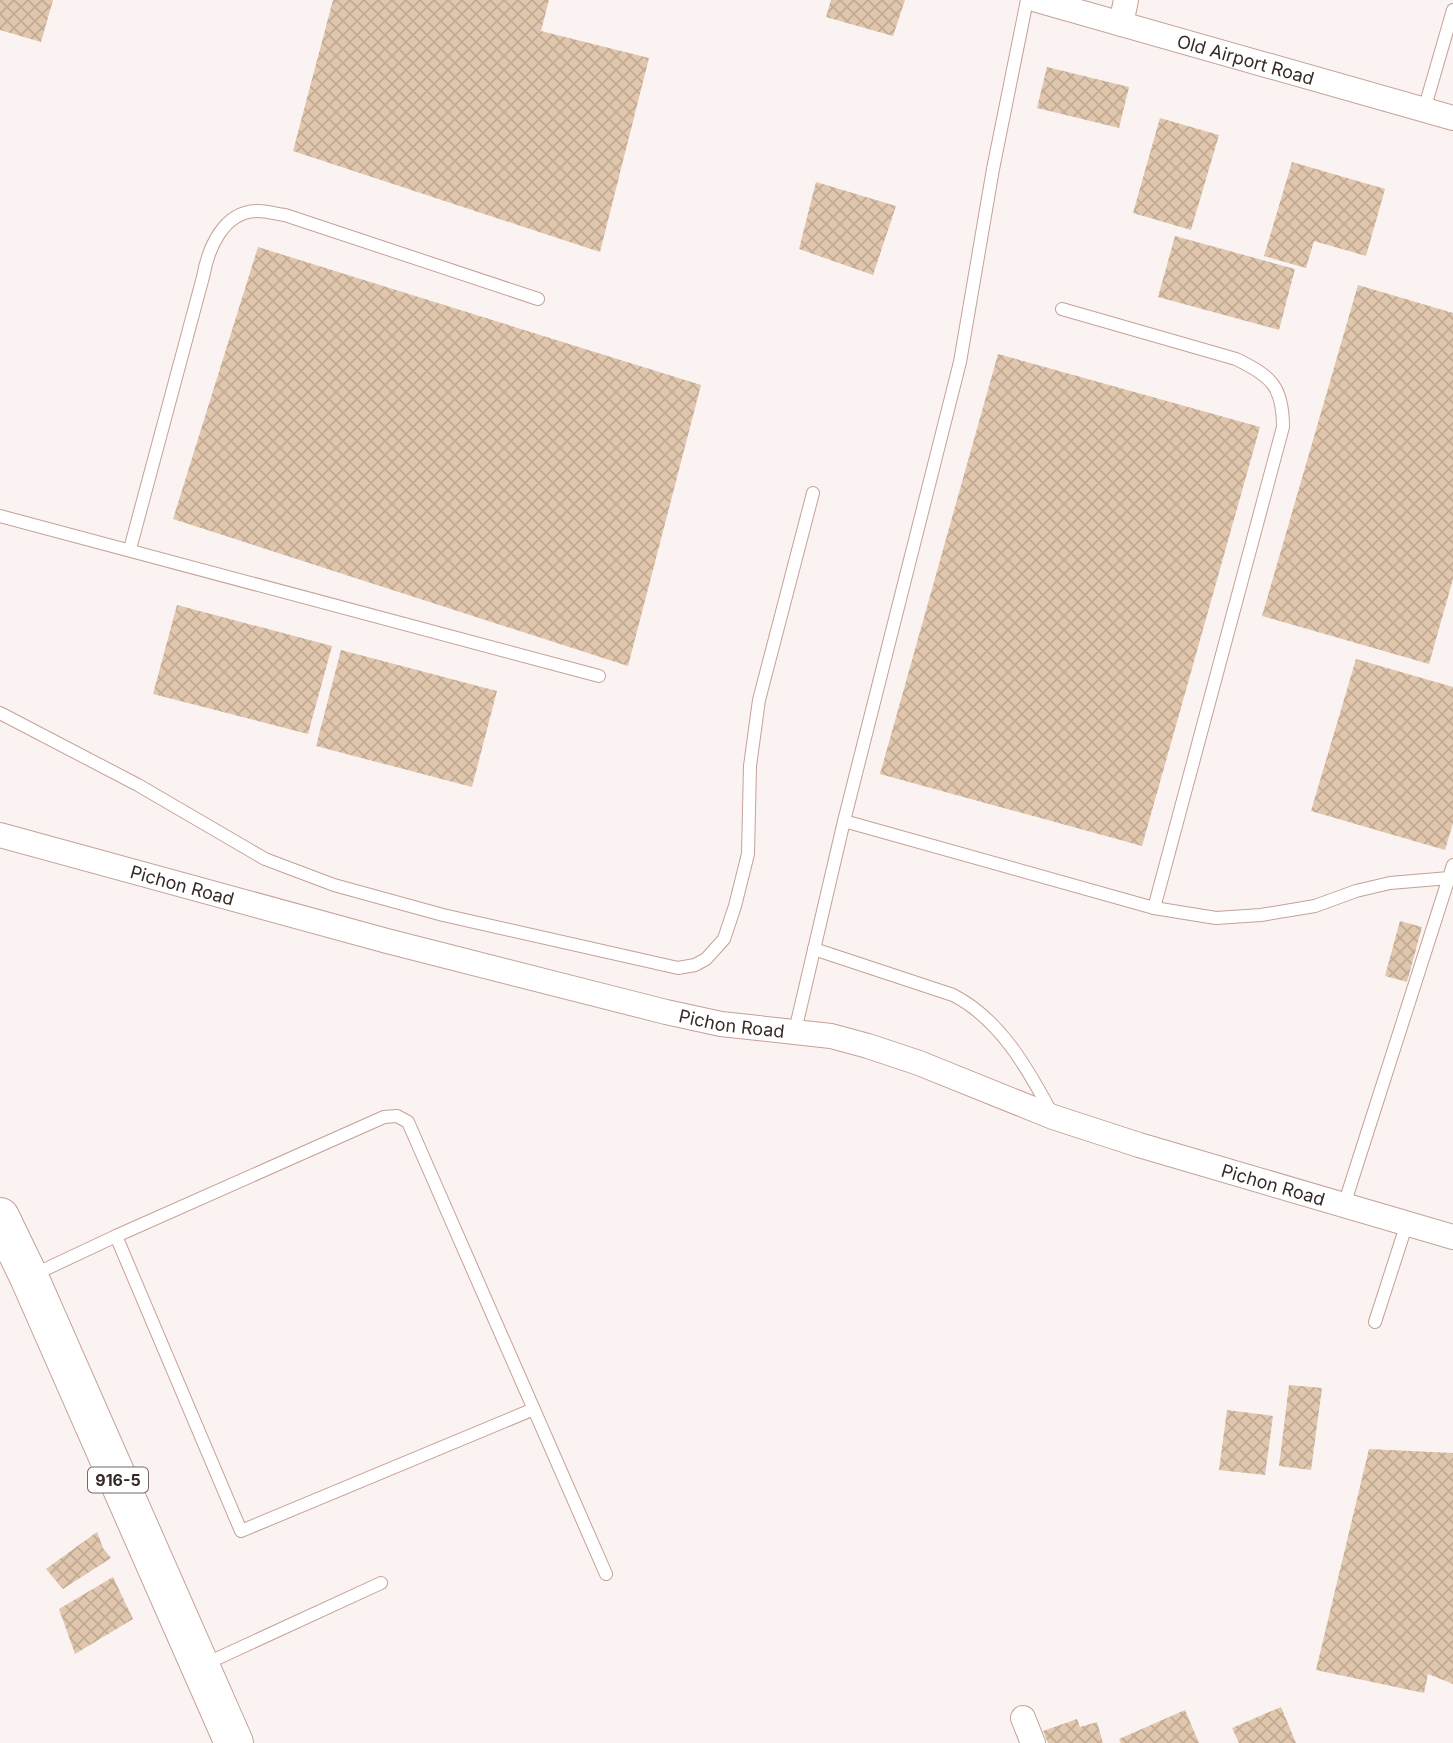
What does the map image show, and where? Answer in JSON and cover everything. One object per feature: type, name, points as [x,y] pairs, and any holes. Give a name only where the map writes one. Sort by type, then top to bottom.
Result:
[{"type":"main road","name":"916-5","points":[[0,1217],[29,1277],[234,1743]]},
{"type":"street","name":"Old Airport Road","points":[[1037,0],[1123,12],[1453,118]]},
{"type":"street","name":"Pichon Road","points":[[0,835],[387,941],[666,1013],[721,1024],[831,1036],[894,1054],[1054,1117],[1139,1145],[1453,1237]]},
{"type":"street","points":[[1023,1718],[1033,1743]]},
{"type":"lane","points":[[795,1031],[844,821],[960,362],[993,169],[1027,0]]},
{"type":"lane","points":[[1424,110],[1453,10]]},
{"type":"lane","points":[[130,549],[203,277],[207,253],[222,229],[237,216],[256,211],[285,215],[538,299]]},
{"type":"lane","points":[[1062,309],[1236,359],[1261,371],[1276,388],[1283,407],[1283,427],[1154,908]]},
{"type":"lane","points":[[0,713],[138,785],[265,859],[334,885],[443,915],[678,968],[695,965],[706,959],[724,939],[742,880],[748,854],[750,766],[759,700],[813,493]]},
{"type":"lane","points":[[0,516],[599,676]]},
{"type":"lane","points":[[844,821],[1154,908],[1216,918],[1261,915],[1315,906],[1356,891],[1390,883],[1449,878]]},
{"type":"lane","points":[[1344,1205],[1453,865]]},
{"type":"lane","points":[[814,949],[970,1003],[1006,1040],[1033,1077],[1054,1117]]},
{"type":"lane","points":[[29,1277],[384,1117],[397,1116],[408,1122],[606,1574]]},
{"type":"lane","points":[[1375,1322],[1407,1223]]},
{"type":"lane","points":[[116,1236],[241,1531],[534,1409]]},
{"type":"lane","points":[[200,1667],[380,1583]]},
{"type":"building","points":[[0,0],[53,0],[41,42],[0,30]]},
{"type":"building","points":[[333,0],[549,0],[541,31],[649,58],[600,252],[293,151]]},
{"type":"building","points":[[831,0],[905,0],[893,36],[826,17]]},
{"type":"building","points":[[1047,67],[1129,87],[1119,128],[1037,108]]},
{"type":"building","points":[[1160,118],[1219,135],[1191,230],[1133,213]]},
{"type":"building","points":[[1292,162],[1385,189],[1366,256],[1314,241],[1306,268],[1264,256]]},
{"type":"building","points":[[816,182],[896,206],[873,275],[799,249]]},
{"type":"building","points":[[1175,236],[1295,269],[1279,330],[1158,297]]},
{"type":"building","points":[[258,247],[701,385],[628,666],[173,519]]},
{"type":"building","points":[[1358,285],[1453,313],[1453,579],[1429,664],[1262,616]]},
{"type":"building","points":[[998,354],[1260,427],[1142,846],[880,774]]},
{"type":"building","points":[[177,605],[332,646],[308,734],[153,694]]},
{"type":"building","points":[[341,650],[497,691],[472,787],[316,746]]},
{"type":"building","points":[[1356,659],[1453,687],[1453,823],[1445,850],[1311,811]]},
{"type":"building","points":[[1400,921],[1422,927],[1407,982],[1385,976]]},
{"type":"building","points":[[1289,1385],[1322,1388],[1311,1470],[1279,1466]]},
{"type":"building","points":[[1227,1410],[1273,1416],[1265,1475],[1219,1470]]},
{"type":"building","points":[[1369,1449],[1453,1453],[1453,1684],[1428,1674],[1424,1693],[1316,1670]]},
{"type":"building","points":[[97,1532],[103,1548],[111,1558],[63,1589],[46,1569]]},
{"type":"building","points":[[113,1577],[133,1619],[75,1654],[59,1609]]},
{"type":"building","points":[[1281,1707],[1296,1743],[1239,1743],[1232,1728]]},
{"type":"building","points":[[1185,1710],[1199,1743],[1121,1743],[1119,1739]]},
{"type":"building","points":[[1077,1719],[1080,1727],[1097,1722],[1103,1743],[1048,1743],[1043,1731]]}]
